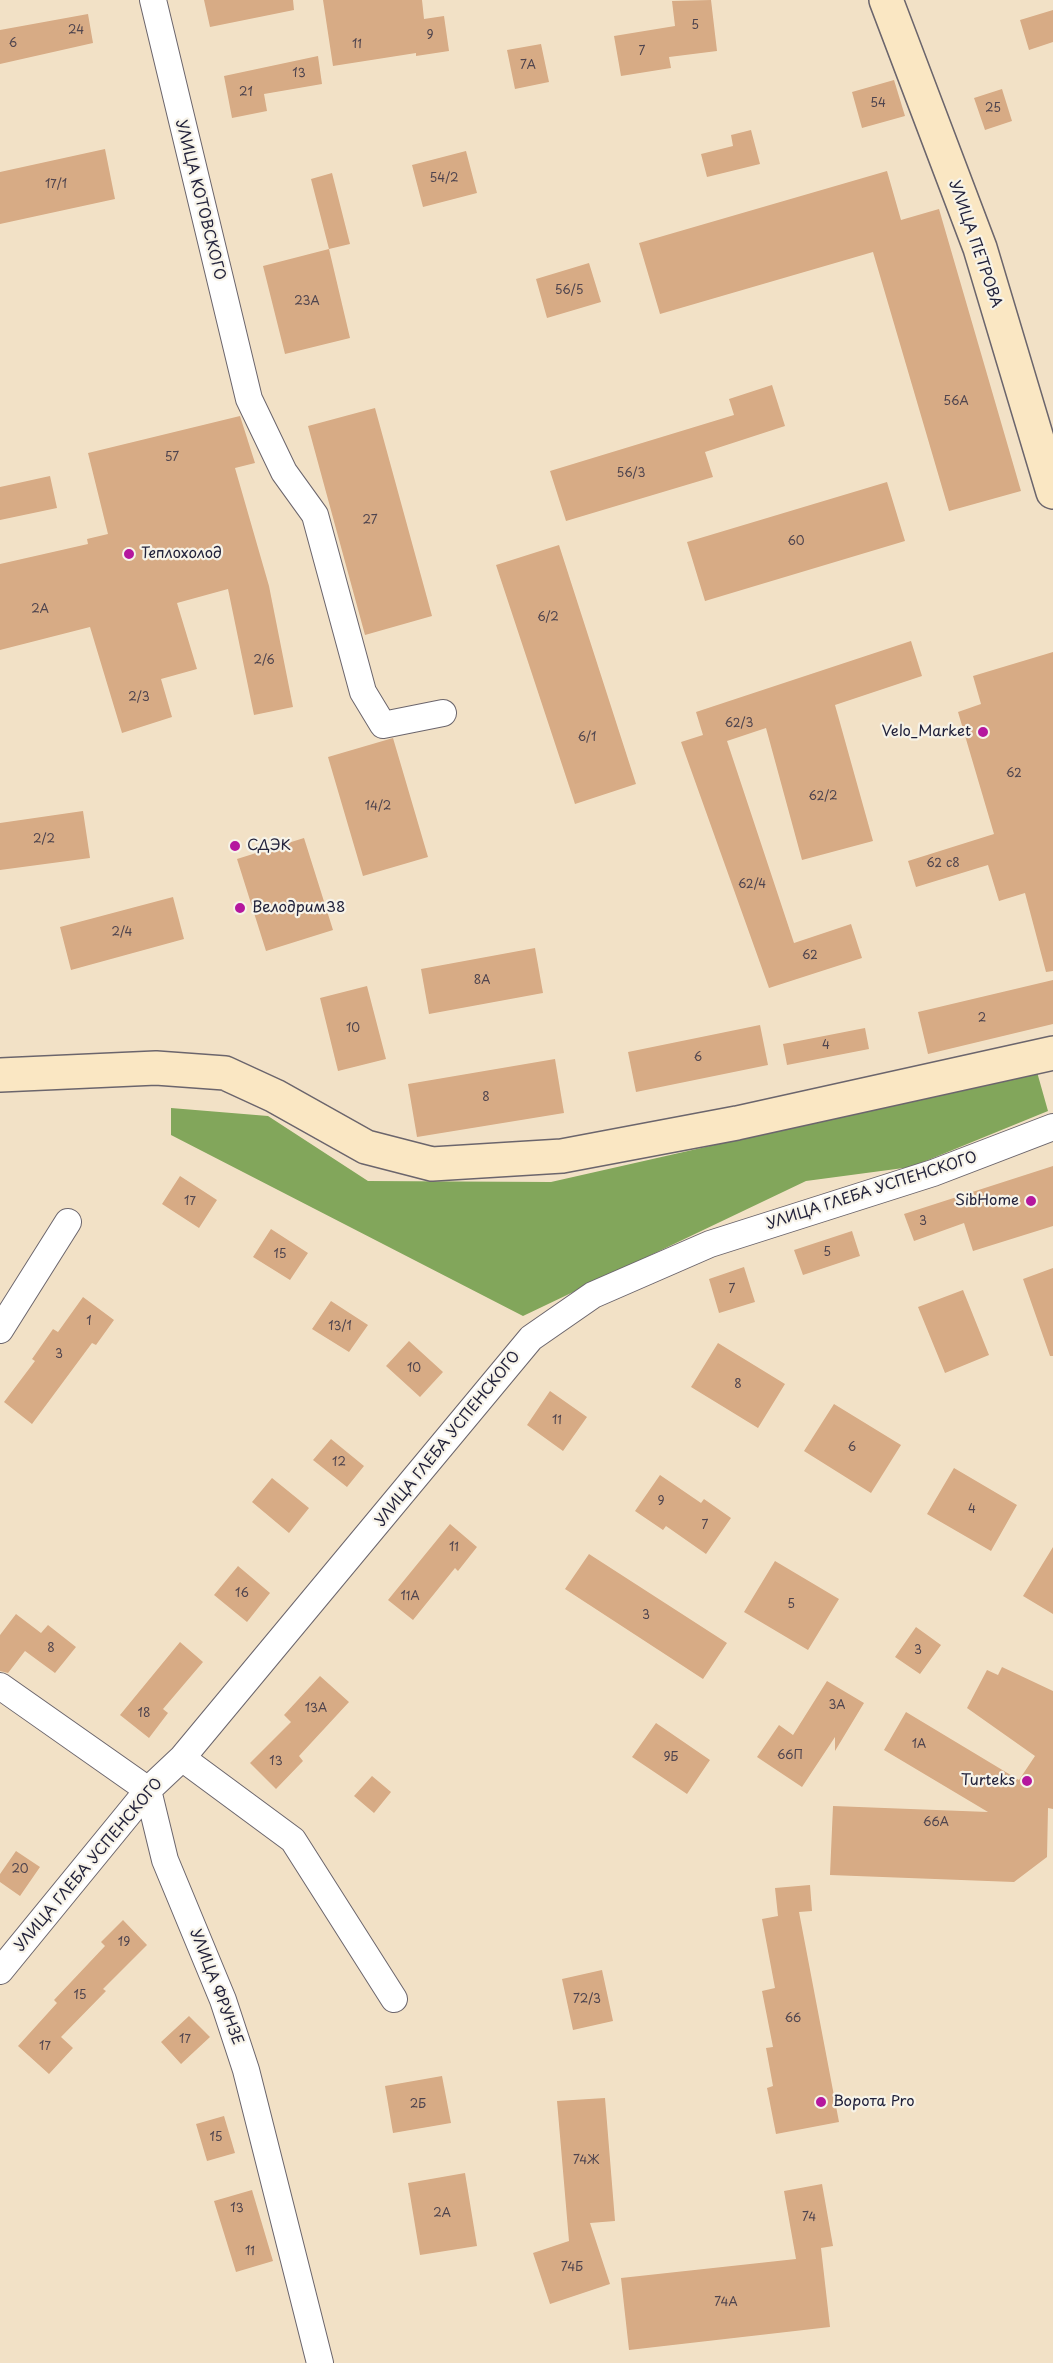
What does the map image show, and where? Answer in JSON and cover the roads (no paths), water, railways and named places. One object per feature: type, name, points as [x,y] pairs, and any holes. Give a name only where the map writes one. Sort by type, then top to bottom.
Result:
[{"type":"street","name":"УЛИЦА КОТОВСКОГО","points":[[153,0],[249,399],[284,472],[315,515],[363,692],[383,725],[443,713]]},
{"type":"street","name":"УЛИЦА ПЕТРОВА","points":[[886,0],[980,248],[1053,492]]},
{"type":"street","points":[[0,1075],[156,1068],[215,1071],[275,1096],[366,1147],[432,1164],[562,1156],[737,1123],[1053,1053]]},
{"type":"street","name":"УЛИЦА ГЛЕБА УСПЕНСКОГО","points":[[0,1971],[148,1790],[182,1758],[531,1338],[593,1295],[710,1244],[933,1173],[1053,1127]]},
{"type":"street","points":[[0,1330],[68,1222]]},
{"type":"street","points":[[0,1686],[148,1790]]},
{"type":"street","points":[[182,1758],[293,1840],[394,1999]]},
{"type":"street","name":"УЛИЦА ФРУНЗЕ","points":[[148,1790],[165,1860],[223,2000],[246,2070],[320,2363]]},
{"type":"place","name":"Теплохолод","points":[[129,554]]},
{"type":"place","name":"Velo_Market","points":[[983,732]]},
{"type":"place","name":"СДЭК","points":[[235,846]]},
{"type":"place","name":"Велодрим38","points":[[240,908]]},
{"type":"place","name":"SibHome","points":[[1031,1201]]},
{"type":"place","name":"Turteks","points":[[1027,1781]]},
{"type":"place","name":"Ворота Pro","points":[[821,2102]]}]
